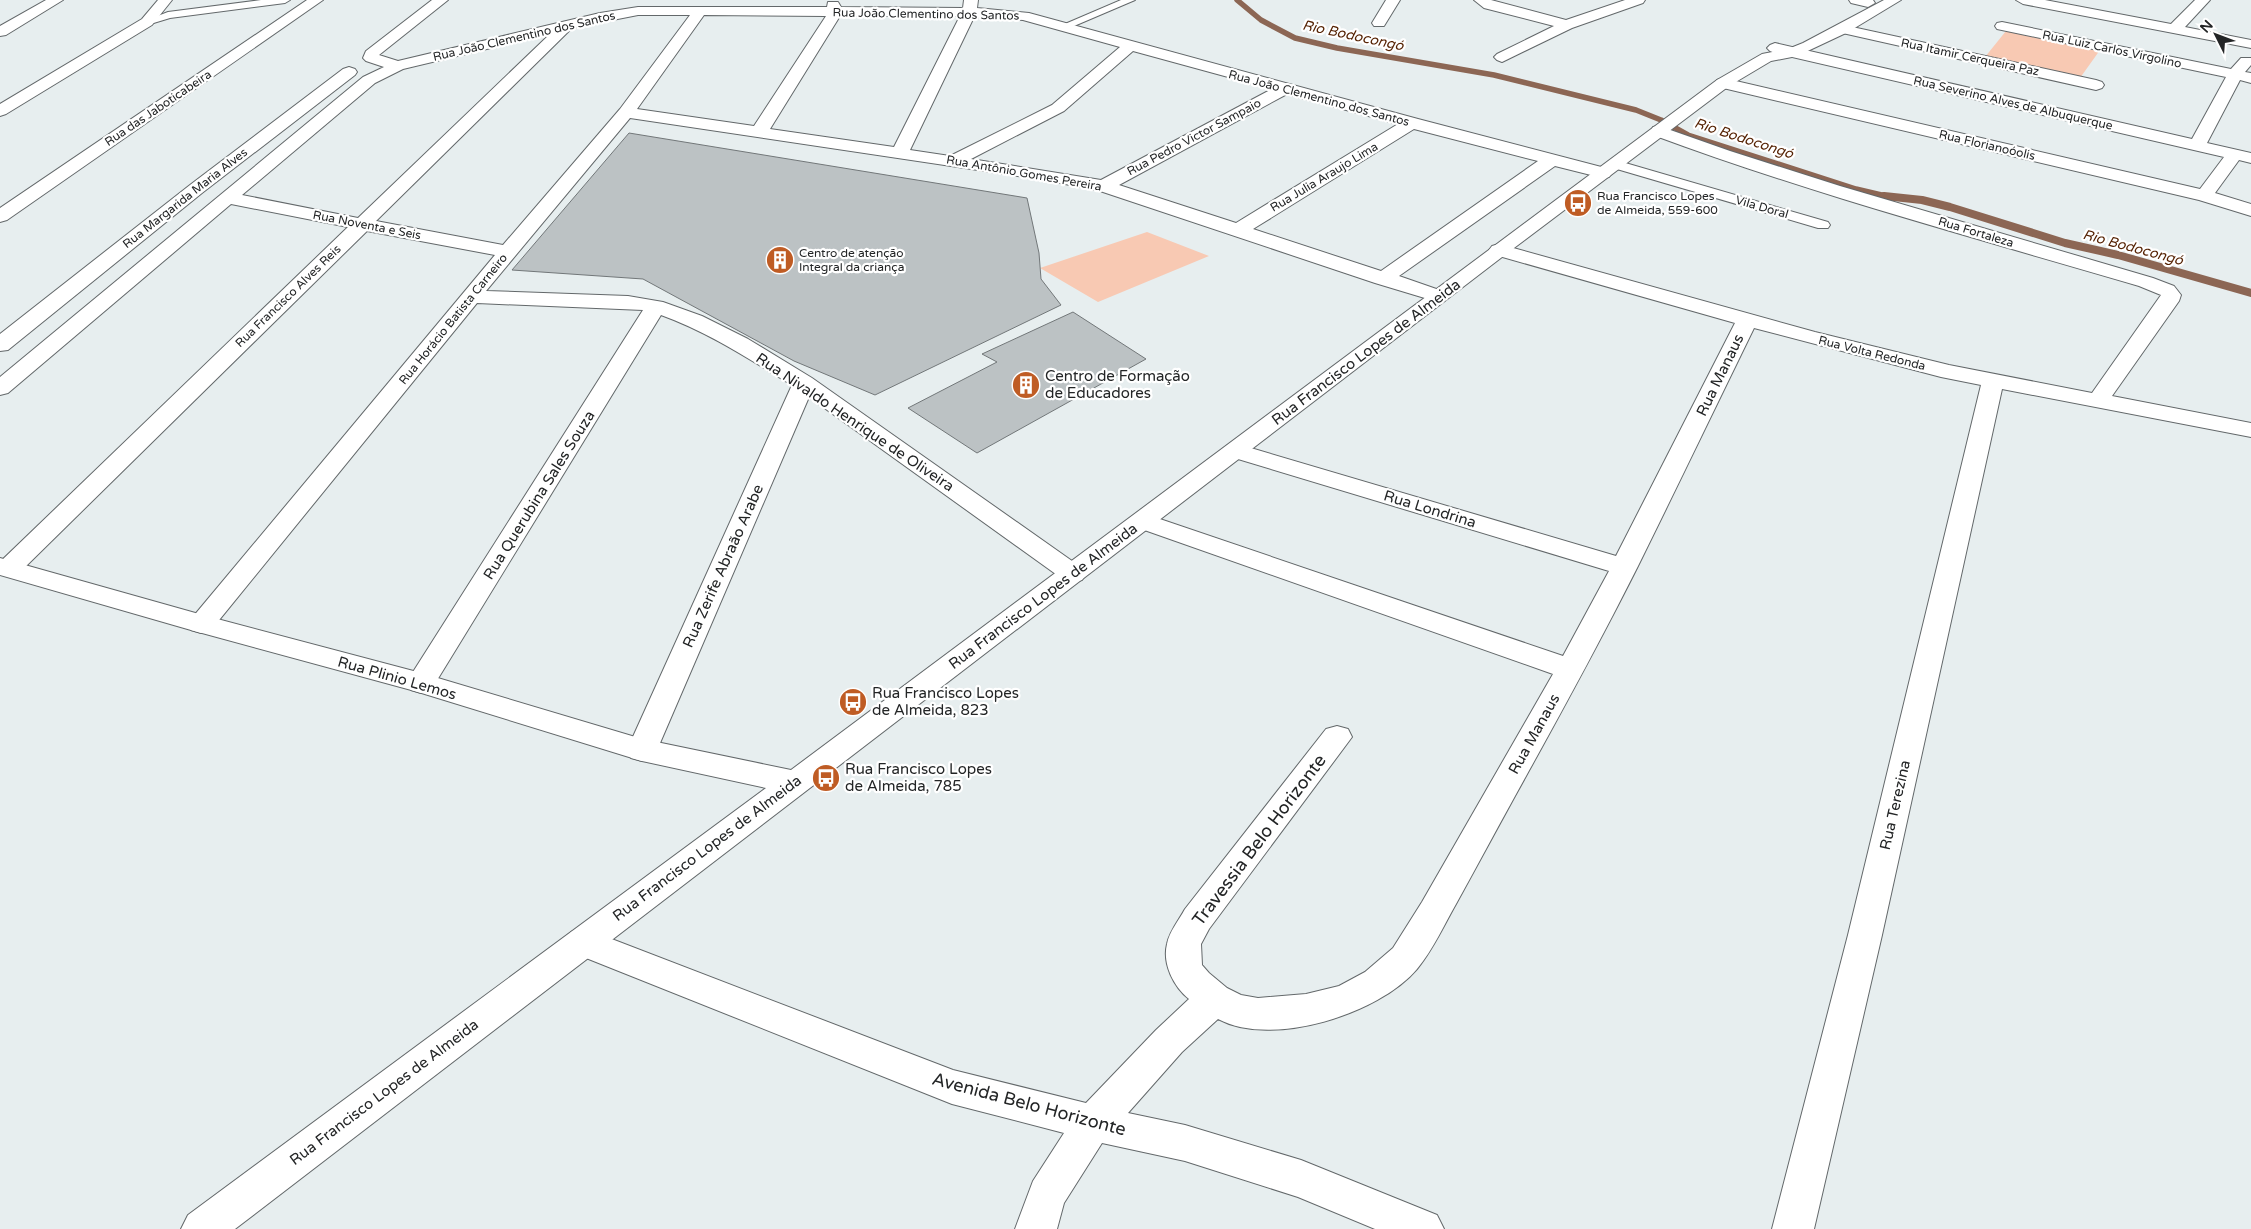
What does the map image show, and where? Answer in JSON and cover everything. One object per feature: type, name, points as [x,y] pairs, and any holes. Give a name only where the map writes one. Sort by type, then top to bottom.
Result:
[{"type":"street","points":[[0,32],[56,0]]},
{"type":"street","points":[[0,111],[147,22],[165,0]]},
{"type":"street","name":"Rua das Jaboticabeira","points":[[0,216],[316,0]]},
{"type":"street","points":[[398,66],[376,61],[371,58],[371,54],[441,0]]},
{"type":"street","name":"Rua Margarida Maria Alves","points":[[0,345],[196,189],[349,72],[376,61],[616,0]]},
{"type":"street","points":[[759,132],[835,6],[803,0]]},
{"type":"street","points":[[1379,23],[1393,0]]},
{"type":"street","points":[[1502,57],[1567,25],[1638,0]]},
{"type":"street","points":[[1792,53],[1843,29],[1894,0]]},
{"type":"street","points":[[2174,29],[2203,0]]},
{"type":"street","name":"Rua Francisco Lopes de Almeida","points":[[202,1229],[1723,83],[1771,53],[1866,1]]},
{"type":"street","points":[[1971,58],[2028,1],[2251,44]]},
{"type":"street","points":[[1485,2],[1567,25]]},
{"type":"street","name":"Rua João Clementino dos Santos","points":[[353,91],[369,80],[398,66],[622,13],[835,6],[970,6],[1024,16],[1412,124],[1552,160],[1609,169]]},
{"type":"street","points":[[900,153],[970,6]]},
{"type":"street","name":"Rua Horácio Batista Carneiro","points":[[202,624],[508,252],[626,112],[701,10]]},
{"type":"street","name":"Rua Francisco Alves Reis","points":[[5,567],[567,25]]},
{"type":"street","name":"Rua Luiz Carlos Virgolino","points":[[2002,26],[2243,76]]},
{"type":"street","name":"Rua Itamir Cerqueira Paz","points":[[1843,29],[2096,85]]},
{"type":"street","points":[[953,161],[1058,108],[1131,45]]},
{"type":"street","points":[[2074,117],[2096,85],[2123,52]]},
{"type":"street","name":"Rua Severino Alves de Albuquerque","points":[[1771,53],[1792,53],[2243,156]]},
{"type":"street","points":[[2197,145],[2243,76],[2251,54]]},
{"type":"street","name":"Rua Florianoóolis","points":[[1723,83],[2204,196],[2251,210]]},
{"type":"street","name":"Rua Pedro Victor Sampaio","points":[[1104,186],[1284,88]]},
{"type":"street","name":"Rua Margarida Maria Alves","points":[[0,388],[353,91]]},
{"type":"street","name":"Rua Antônio Gomes Pereira","points":[[626,112],[953,161],[1104,186],[1438,296]]},
{"type":"street","name":"Rua Fortaleza","points":[[1669,123],[1724,155],[2167,290],[2171,295],[2169,301],[2099,400]]},
{"type":"street","name":"Rua Julia Araujo Lima","points":[[1236,231],[1412,124]]},
{"type":"street","points":[[2204,196],[2243,156]]},
{"type":"street","points":[[1382,279],[1552,160]]},
{"type":"street","name":"Rua Noventa e Seis","points":[[227,198],[508,252]]},
{"type":"street","name":"Rua Volta Redonda","points":[[1499,250],[1748,320],[1881,355],[1993,381],[2251,430]]},
{"type":"street","name":"Rua Nivaldo Henrique de Oliveira","points":[[472,297],[628,302],[656,306],[695,320],[740,344],[804,383],[1073,574]]},
{"type":"street","name":"Rua Querubina Sales Souza","points":[[421,683],[656,306]]},
{"type":"street","name":"Rua Manaus","points":[[1214,999],[1235,1010],[1258,1014],[1306,1010],[1347,999],[1378,983],[1405,958],[1434,912],[1570,669],[1624,568],[1748,320]]},
{"type":"street","name":"Rua Terezina","points":[[1793,1229],[1865,935],[1993,381]]},
{"type":"street","name":"Rua Zerife Abraão Arabe","points":[[642,750],[804,383]]},
{"type":"street","name":"Rua Londrina","points":[[1236,451],[1624,568]]},
{"type":"street","points":[[1142,522],[1570,669]]},
{"type":"street","name":"Rua Plinio Lemos","points":[[5,567],[202,624],[421,683],[642,750],[796,782]]},
{"type":"street","name":"Travessia Belo Horizonte","points":[[1214,999],[1196,984],[1186,968],[1184,944],[1197,919],[1337,737]]},
{"type":"street","name":"Avenida Belo Horizonte","points":[[583,942],[952,1087],[1093,1123],[1185,1143],[1301,1179],[1423,1229]]},
{"type":"street","points":[[1036,1229],[1047,1195],[1093,1123],[1169,1041],[1214,999]]},
{"type":"lane","points":[[147,22],[168,15],[285,0]]},
{"type":"lane","points":[[1063,27],[1130,0]]},
{"type":"lane","name":"Vila Doral","points":[[1609,169],[1823,226]]},
{"type":"shaded area","points":[[2006,31],[2100,50],[2080,78],[1985,57]]},
{"type":"shaded area","points":[[1147,232],[1209,256],[1098,302],[1040,268]]},
{"type":"building","name":"Centro de atenção Integral da criança","points":[[629,133],[1027,198],[1039,253],[1041,279],[1061,305],[875,395],[794,361],[643,279],[512,270]]},
{"type":"building","name":"Centro de Formação de Educadores","points":[[1073,312],[1146,359],[977,453],[908,408],[997,362],[982,354]]},
{"type":"waterway","name":"Rio Bodocongó","points":[[1237,0],[1261,20],[1295,38],[1337,48],[1494,75],[1636,110],[1661,120],[1688,135],[1856,189],[1887,196]]},
{"type":"waterway","name":"Rio Bodocongó","points":[[1887,196],[1922,200],[1950,207],[2065,243],[2118,255],[2251,293]]},
{"type":"place","name":"Rua Francisco Lopes de Almeida, 559-600","points":[[1578,203]]},
{"type":"place","name":"Centro de atenção Integral da criança","points":[[780,260]]},
{"type":"place","name":"Centro de Formação de Educadores","points":[[1026,385]]},
{"type":"place","name":"Rua Francisco Lopes de Almeida, 823","points":[[853,702]]},
{"type":"place","name":"Rua Francisco Lopes de Almeida, 785","points":[[826,778]]}]
